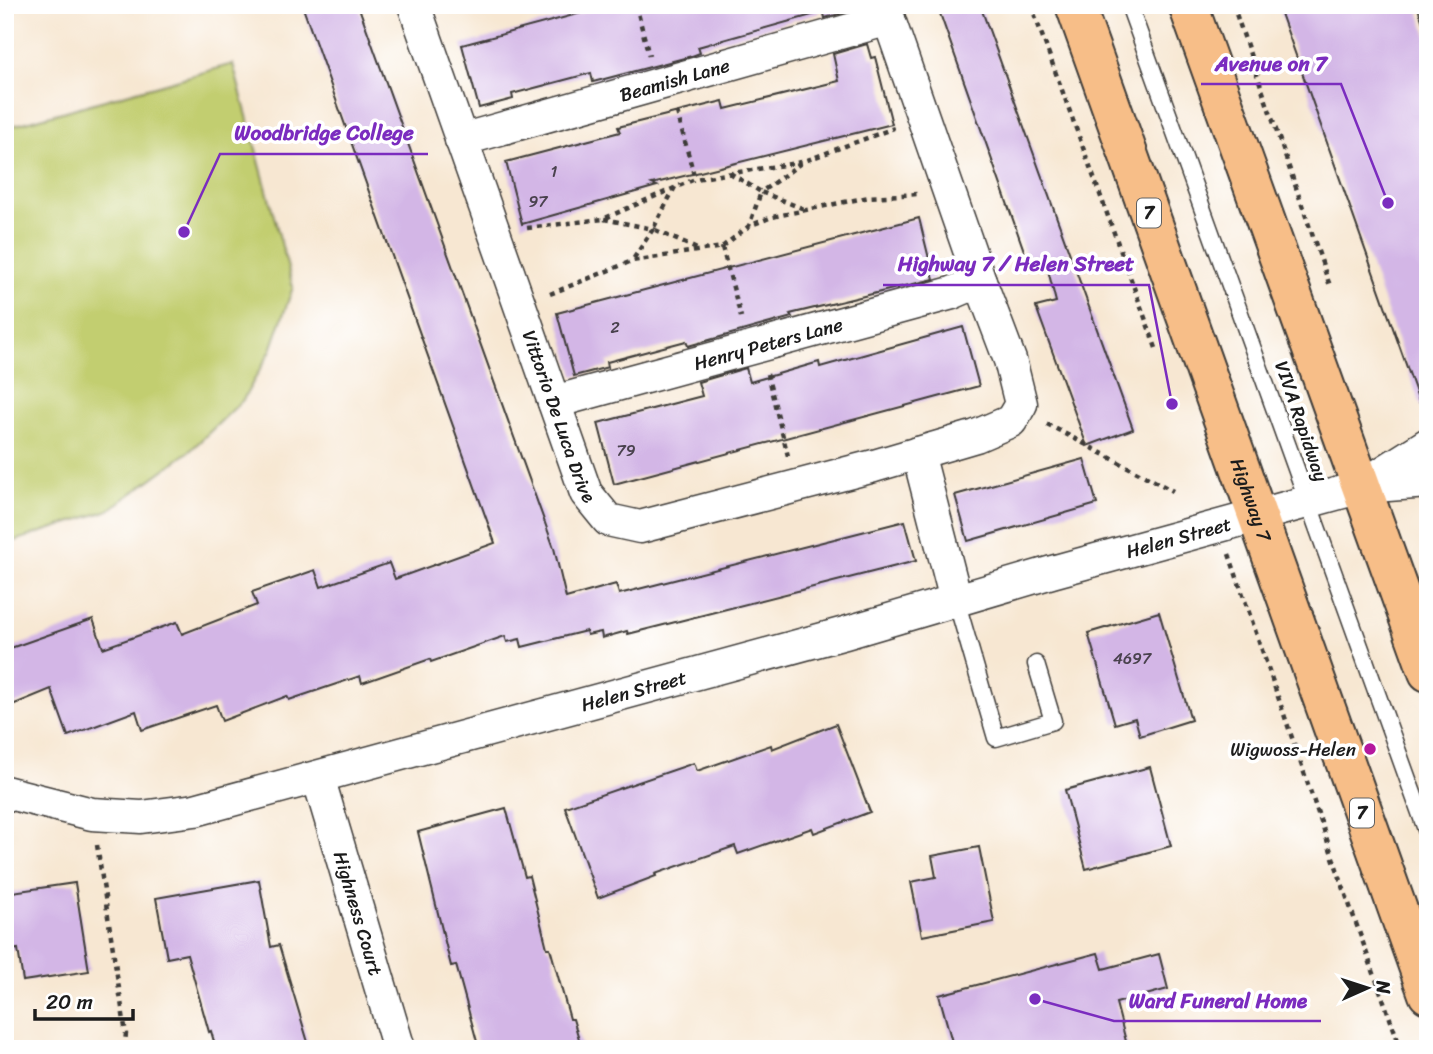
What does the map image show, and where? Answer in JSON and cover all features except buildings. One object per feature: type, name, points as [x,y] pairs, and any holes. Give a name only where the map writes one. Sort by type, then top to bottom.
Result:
[{"type":"main road","name":"Highway 7","points":[[1075,5],[1428,994]]},
{"type":"main road","points":[[1188,5],[1428,672]]},
{"type":"street","name":"Vittorio De Luca Drive","points":[[414,5],[586,493],[608,520],[640,527],[976,436],[1011,421],[1021,404],[1010,360],[887,12]]},
{"type":"street","name":"Beamish Lane","points":[[461,140],[887,12]]},
{"type":"street","name":"Henry Peters Lane","points":[[554,402],[952,293],[980,281]]},
{"type":"street","points":[[1361,486],[1428,444]]},
{"type":"street","points":[[918,453],[956,600]]},
{"type":"street","points":[[1361,486],[1428,482]]},
{"type":"street","name":"Helen Street","points":[[5,792],[92,814],[141,817],[195,810],[845,634],[1361,486]]},
{"type":"street","name":"Highness Court","points":[[318,777],[399,1049]]},
{"type":"lane","name":"VIVA Rapidway","points":[[1132,10],[1428,835]]},
{"type":"lane","points":[[956,600],[996,738],[1053,722],[1036,664]]},
{"type":"path","points":[[636,5],[651,67]]},
{"type":"path","points":[[1031,5],[1159,356]]},
{"type":"path","points":[[1233,5],[1333,293]]},
{"type":"path","points":[[676,109],[695,179]]},
{"type":"path","points":[[522,229],[603,219],[695,179],[802,162],[898,126]]},
{"type":"path","points":[[749,226],[761,192],[802,162]]},
{"type":"path","points":[[730,173],[761,192],[804,209]]},
{"type":"path","points":[[632,261],[676,187]]},
{"type":"path","points":[[548,295],[632,261],[722,247],[749,226],[772,217],[869,197],[931,192]]},
{"type":"path","points":[[603,219],[653,229],[698,249]]},
{"type":"path","points":[[722,247],[742,319]]},
{"type":"path","points":[[764,363],[788,456]]},
{"type":"path","points":[[1043,423],[1173,491]]},
{"type":"path","points":[[1253,623],[1346,898],[1401,1049]]},
{"type":"path","points":[[92,814],[126,1034],[124,1049]]},
{"type":"green space","points":[[233,64],[293,287],[271,350],[243,400],[191,450],[109,510],[5,544],[5,128]]},
{"type":"place","name":"Avenue on 7","points":[[1388,203]]},
{"type":"place","name":"Woodbridge College","points":[[184,232]]},
{"type":"place","name":"Highway 7 / Helen Street","points":[[1172,404]]},
{"type":"place","name":"Wigwoss-Helen","points":[[1370,749]]},
{"type":"place","name":"Ward Funeral Home","points":[[1035,999]]}]
